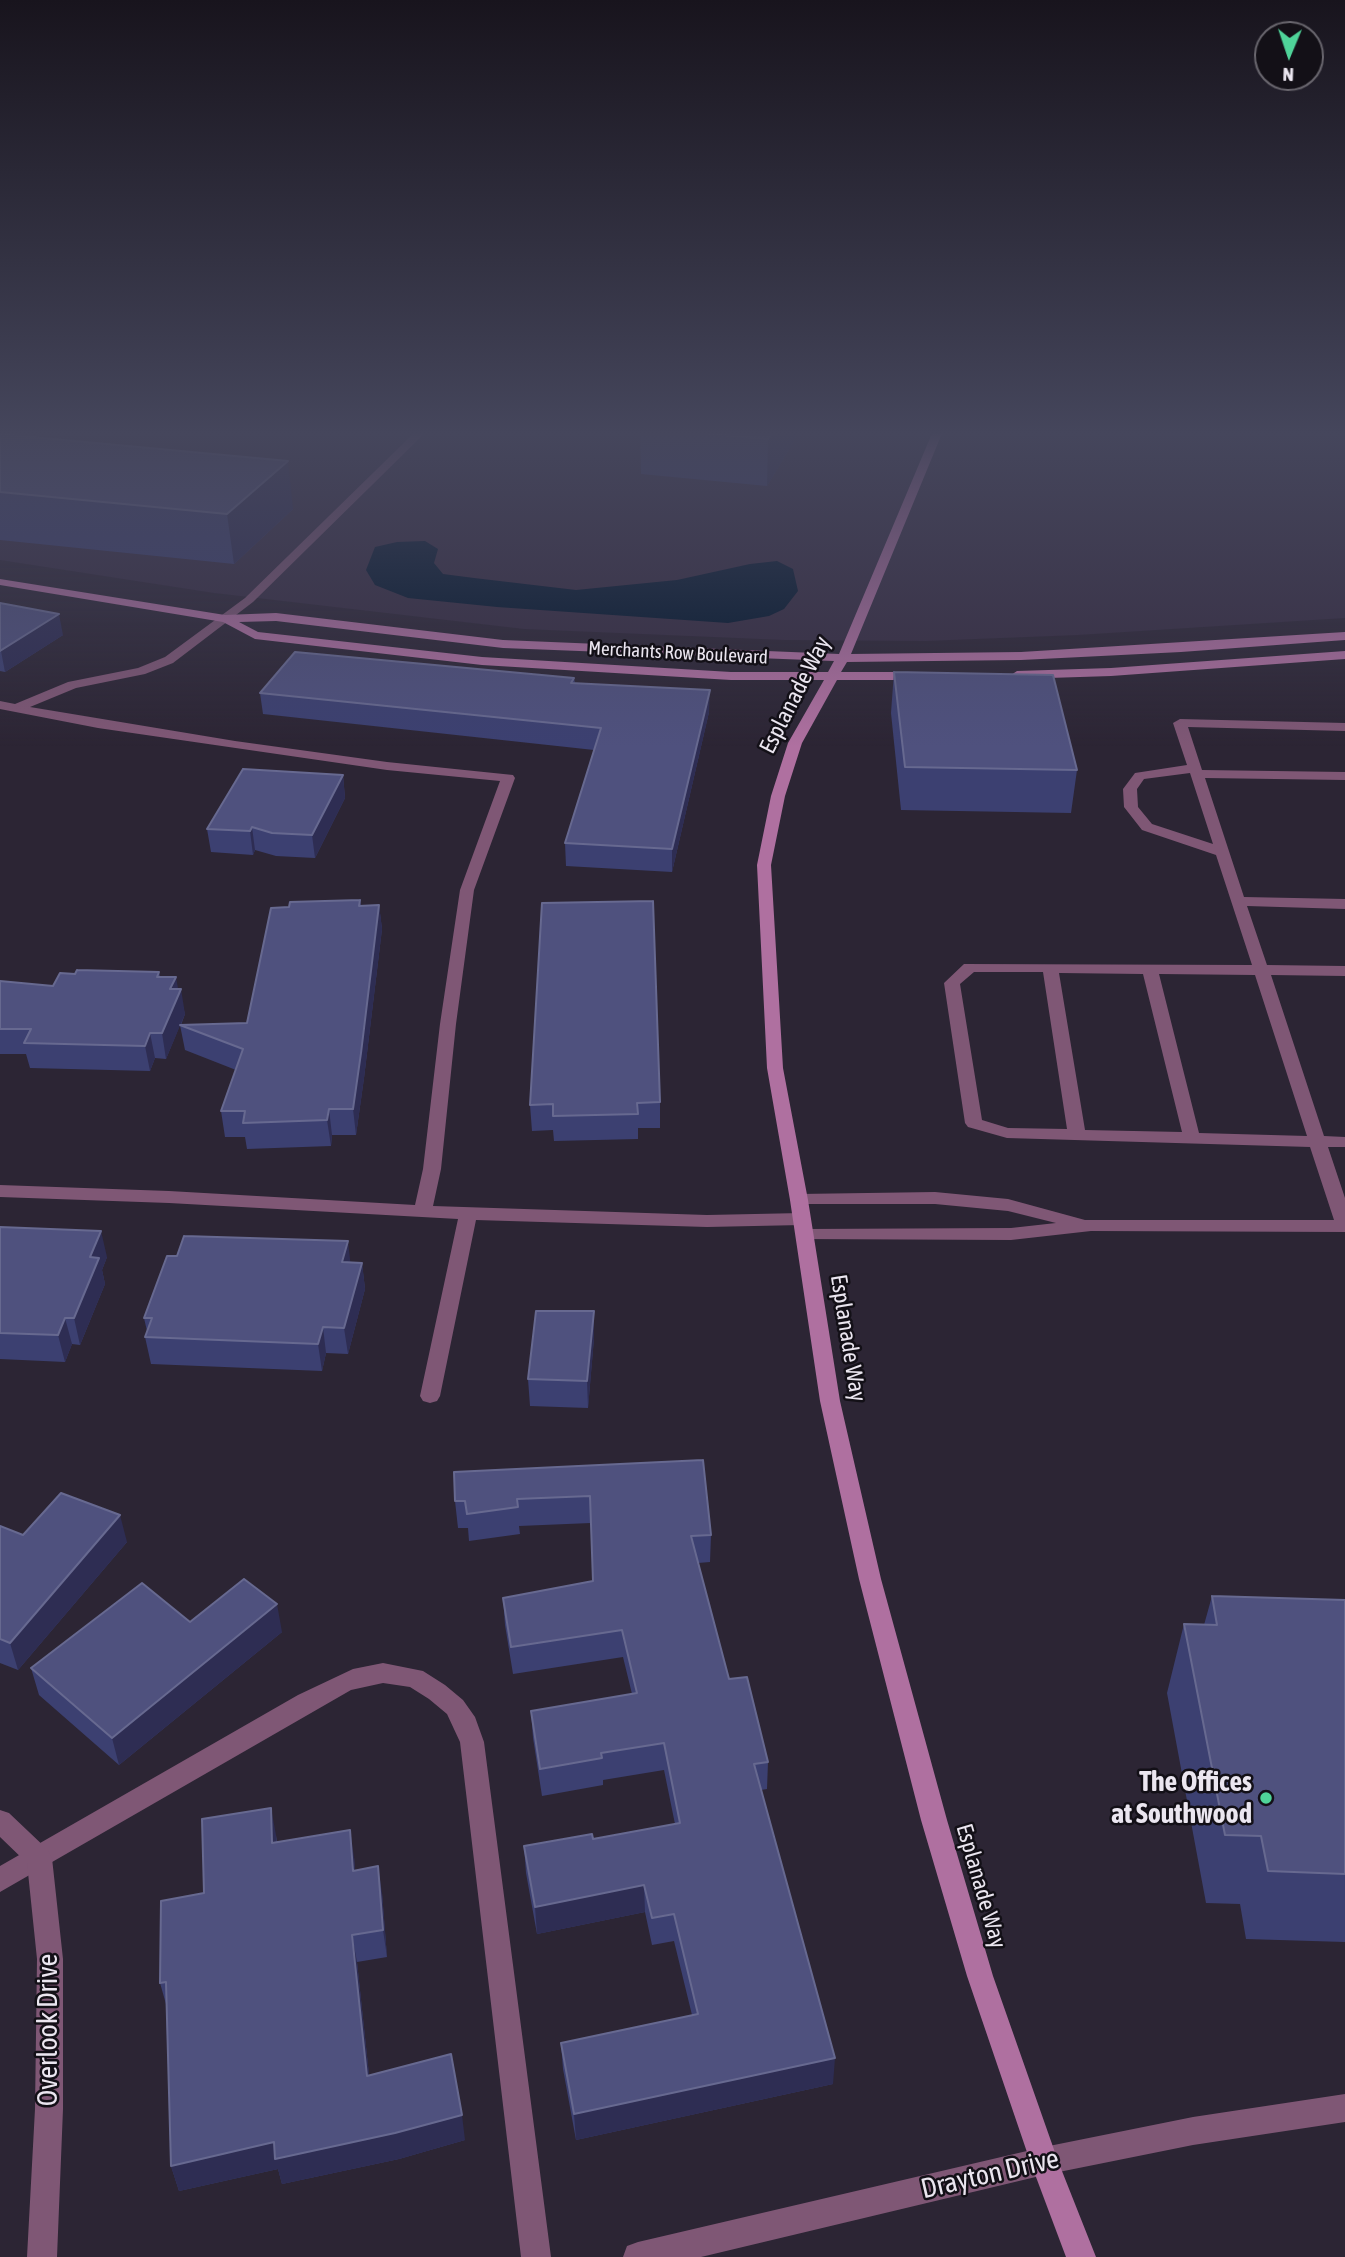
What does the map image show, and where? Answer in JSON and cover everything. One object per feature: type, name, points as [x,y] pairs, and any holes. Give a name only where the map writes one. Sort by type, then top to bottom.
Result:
[{"type":"street","points":[[16,708],[72,685],[122,676],[169,660],[258,593],[315,536]]},
{"type":"street","name":"Esplanade Way","points":[[894,536],[842,658],[795,743],[778,796],[764,865],[775,1068],[802,1218],[830,1401],[870,1579],[934,1820],[980,1976],[1044,2161],[1081,2257]]},
{"type":"street","name":"Merchants Row Boulevard","points":[[0,582],[225,620],[276,617],[517,645],[842,658],[1034,655],[1345,636]]},
{"type":"street","name":"Merchants Row Boulevard","points":[[225,620],[255,635],[482,661],[653,672],[831,677],[924,676]]},
{"type":"street","points":[[1002,675],[1125,671],[1345,655]]},
{"type":"street","points":[[0,705],[234,746],[387,766],[508,778],[467,890],[448,1024],[432,1169],[423,1213]]},
{"type":"street","points":[[0,1191],[423,1213],[706,1221],[802,1218],[1011,1234],[1091,1225],[1345,1226],[1180,723],[1345,727]]},
{"type":"street","points":[[1222,852],[1147,827],[1131,807],[1130,789],[1140,776],[1196,771],[1345,776]]},
{"type":"street","points":[[1238,901],[1345,904]]},
{"type":"street","points":[[1345,971],[970,967],[952,982],[974,1123],[1007,1133],[1345,1142]]},
{"type":"street","points":[[1050,968],[1077,1135]]},
{"type":"street","points":[[1150,969],[1192,1138]]},
{"type":"street","points":[[802,1218],[934,1198],[1008,1205],[1091,1225]]},
{"type":"street","points":[[430,1396],[468,1214]]},
{"type":"street","points":[[0,1880],[306,1702],[361,1676],[383,1673],[415,1678],[437,1692],[455,1707],[466,1724],[472,1742],[536,2257]]},
{"type":"street","points":[[0,1821],[39,1858]]},
{"type":"street","name":"Overlook Drive","points":[[39,1858],[50,1959],[50,2109],[42,2257]]},
{"type":"street","name":"Drayton Drive","points":[[638,2257],[1044,2161],[1193,2131],[1345,2108]]},
{"type":"shaded area","points":[[0,536],[1345,536],[1345,618],[1078,635],[926,641],[784,640],[524,629],[214,593],[0,560]]},
{"type":"water","points":[[425,541],[438,549],[434,563],[443,574],[576,590],[677,580],[777,561],[793,569],[798,591],[784,609],[769,616],[728,623],[408,598],[375,585],[366,570],[375,547],[397,542]]},
{"type":"building","points":[[0,603],[59,614],[0,651]]},
{"type":"building","points":[[295,652],[574,678],[571,683],[710,690],[672,849],[565,843],[601,728],[260,693]]},
{"type":"building","points":[[894,672],[1053,675],[1077,770],[905,767]]},
{"type":"building","points":[[243,769],[343,775],[312,835],[272,833],[252,827],[250,831],[207,829]]},
{"type":"building","points":[[360,900],[359,906],[379,905],[353,1109],[329,1109],[327,1120],[243,1123],[245,1111],[221,1111],[243,1049],[180,1025],[247,1023],[271,908],[289,907],[290,902]]},
{"type":"building","points":[[653,901],[660,1102],[637,1103],[638,1114],[553,1116],[553,1104],[530,1105],[542,903]]},
{"type":"building","points":[[77,970],[159,972],[157,977],[176,977],[170,989],[181,989],[162,1033],[150,1033],[145,1046],[24,1043],[31,1029],[0,1029],[0,981],[53,986],[60,973],[75,974]]},
{"type":"building","points":[[0,1227],[101,1231],[90,1257],[99,1258],[74,1318],[65,1318],[58,1335],[0,1333]]},
{"type":"building","points":[[184,1236],[348,1241],[342,1262],[362,1263],[344,1328],[323,1327],[318,1344],[145,1337],[152,1318],[144,1318],[167,1256],[177,1256]]},
{"type":"building","points":[[536,1311],[594,1311],[587,1381],[528,1379]]},
{"type":"building","points":[[703,1460],[711,1535],[691,1536],[729,1679],[747,1677],[768,1762],[754,1764],[835,2058],[574,2114],[561,2043],[698,2014],[674,1914],[652,1918],[644,1885],[535,1907],[524,1846],[592,1834],[593,1839],[680,1823],[664,1743],[601,1753],[602,1758],[540,1769],[531,1711],[637,1693],[622,1630],[511,1647],[503,1598],[593,1581],[590,1496],[517,1499],[518,1507],[467,1514],[465,1501],[455,1501],[454,1472]]},
{"type":"building","points":[[61,1493],[120,1515],[10,1643],[0,1639],[0,1526],[23,1535]]},
{"type":"building","points":[[244,1579],[277,1604],[112,1738],[31,1668],[142,1583],[190,1622]]},
{"type":"building","name":"The Offices at Southwood","points":[[1212,1596],[1345,1600],[1345,1874],[1268,1871],[1261,1836],[1225,1835],[1184,1624],[1217,1625]]},
{"type":"building","points":[[271,1808],[272,1843],[350,1830],[353,1871],[378,1866],[383,1930],[352,1935],[367,2076],[451,2054],[462,2115],[395,2133],[275,2159],[274,2142],[171,2166],[166,1982],[160,1983],[161,1901],[204,1893],[202,1819]]},
{"type":"place","name":"The Offices at Southwood","points":[[1266,1798]]}]
